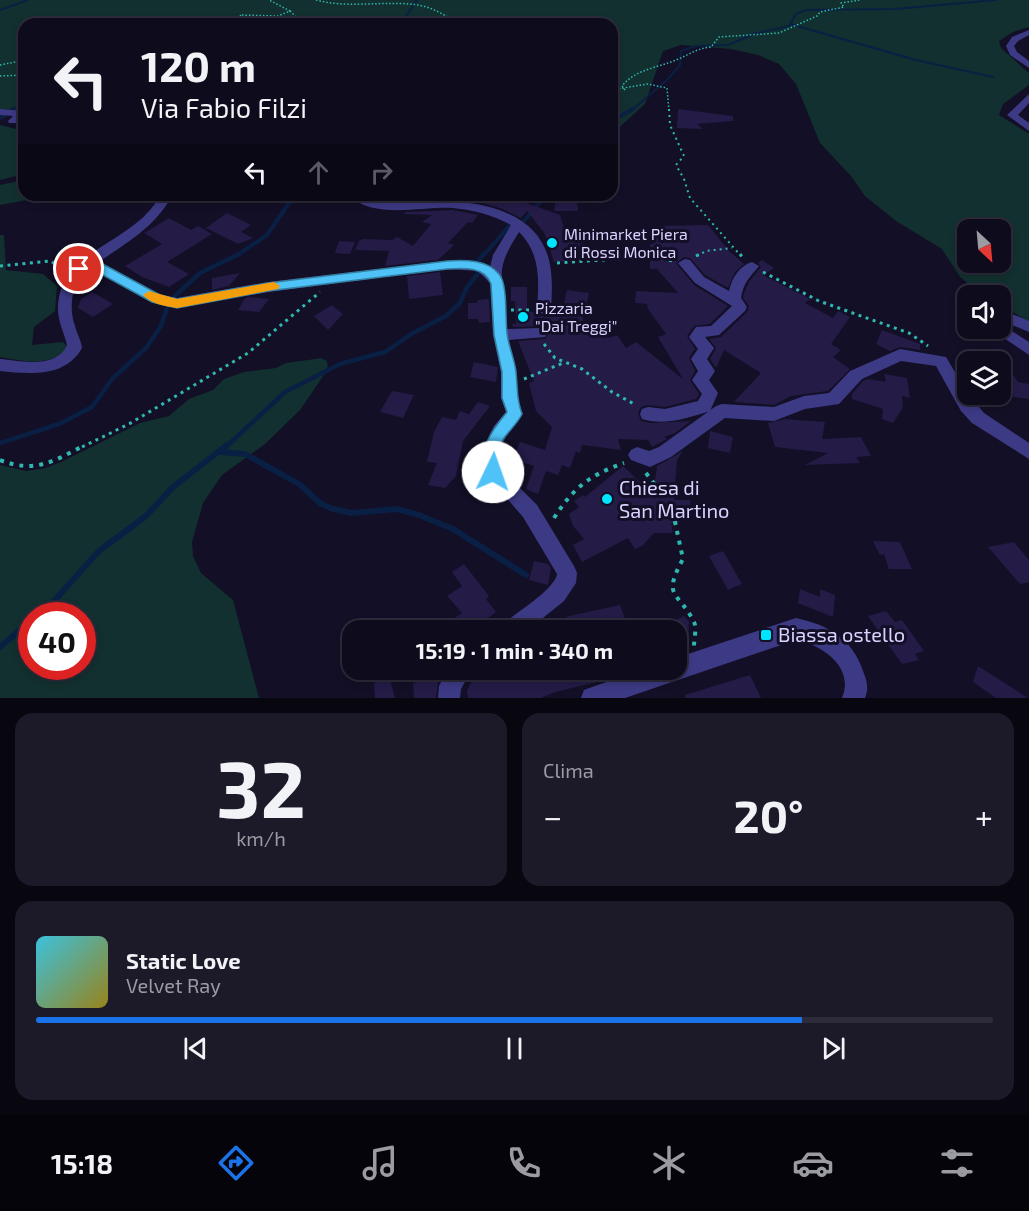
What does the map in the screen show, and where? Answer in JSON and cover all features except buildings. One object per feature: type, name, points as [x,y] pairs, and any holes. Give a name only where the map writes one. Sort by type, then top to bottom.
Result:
[{"type":"street","points":[[1029,32],[1015,39],[1010,46],[1013,52],[1029,65]]},
{"type":"street","points":[[1029,97],[1012,115],[1029,128]]},
{"type":"street","points":[[0,112],[18,114]]},
{"type":"street","points":[[13,121],[18,118]]},
{"type":"street","points":[[0,121],[18,122]]},
{"type":"street","points":[[0,365],[43,368],[56,365],[69,357],[75,344],[68,325],[66,304],[70,282],[74,274],[151,218],[165,201]]},
{"type":"street","points":[[363,201],[383,206],[444,204],[478,208],[518,223],[537,242],[545,264],[549,287],[544,310]]},
{"type":"street","points":[[518,223],[499,255],[495,276],[500,310],[500,335],[509,372],[509,398],[515,414],[500,431],[490,452],[490,461],[493,472],[499,480],[530,511],[548,537],[567,573],[567,583],[549,601],[524,620]]},
{"type":"street","points":[[648,414],[665,416],[704,406],[710,393],[700,380],[707,370],[699,359],[708,348],[696,337],[701,331],[714,331],[740,306],[734,299],[699,279],[688,270],[685,262]]},
{"type":"street","points":[[86,264],[98,266],[156,299],[177,303],[337,278],[465,264],[483,268],[495,276]]},
{"type":"street","points":[[734,299],[739,280],[752,266]]},
{"type":"street","points":[[1011,319],[1029,327]]},
{"type":"street","points":[[500,335],[540,333]]},
{"type":"street","points":[[1011,338],[1029,349]]},
{"type":"street","points":[[637,455],[650,459],[665,452],[722,411],[774,414],[804,403],[833,399],[856,375],[900,355],[942,361],[954,386],[978,418],[1029,452]]},
{"type":"street","points":[[592,698],[796,629],[816,632],[832,641],[849,661],[857,686],[853,698]]},
{"type":"street","points":[[449,698],[450,686],[454,680]]},
{"type":"path","points":[[269,0],[290,11],[297,18]]},
{"type":"path","points":[[316,0],[329,4],[420,5],[450,18]]},
{"type":"path","points":[[625,90],[621,86],[634,74],[677,60],[698,47],[711,47],[719,37],[768,34],[789,30],[817,16],[820,12],[841,10],[844,7],[841,3],[860,0]]},
{"type":"path","points":[[243,18],[240,15],[280,16],[290,11]]},
{"type":"path","points":[[0,64],[18,60]]},
{"type":"path","points":[[0,76],[18,75]]},
{"type":"path","points":[[618,90],[657,84],[667,88],[671,100],[669,123],[684,150],[684,156],[676,165],[684,179],[690,198],[732,248],[752,266],[819,301],[909,333],[930,347],[942,361]]},
{"type":"path","points":[[545,264],[650,257],[685,262],[706,251],[732,248]]},
{"type":"path","points":[[0,266],[51,261],[60,266],[68,275],[74,274]]},
{"type":"path","points":[[0,460],[30,468],[51,462],[129,424],[248,353],[337,278]]},
{"type":"path","points":[[500,310],[544,310]]},
{"type":"path","points":[[540,333],[551,356],[581,369],[648,414]]},
{"type":"path","points":[[509,372],[526,380],[563,363]]},
{"type":"path","points":[[548,537],[552,521],[573,491],[602,470],[615,467],[637,455],[652,483],[660,491],[669,494],[683,559],[671,579],[672,594],[695,624],[692,664]]},
{"type":"green space","points":[[0,0],[1029,0],[1029,27],[1013,32],[999,41],[1001,48],[1029,73],[1029,85],[1003,104],[999,115],[1029,134],[1029,322],[1011,311],[1011,285],[970,285],[957,273],[1011,273],[1011,219],[957,219],[957,272],[942,249],[896,221],[865,196],[851,176],[820,143],[796,84],[779,64],[758,55],[731,49],[681,45],[663,51],[645,104],[618,129],[618,18],[18,18],[18,110],[0,109]]},
{"type":"green space","points":[[0,125],[18,130],[18,176],[0,180]]},
{"type":"green space","points":[[18,181],[18,201],[22,201],[0,205],[0,185]]},
{"type":"green space","points":[[0,235],[4,235],[6,270],[43,274],[57,286],[55,311],[34,327],[32,345],[63,342],[69,348],[68,353],[42,361],[0,357]]},
{"type":"green space","points":[[321,358],[327,361],[328,369],[300,410],[265,444],[222,475],[203,503],[192,542],[193,556],[201,573],[233,600],[259,698],[0,698],[0,465],[26,471],[46,468],[140,423],[169,416],[189,399],[213,390],[224,379],[244,372],[276,368],[286,363]]},
{"type":"waterway","points":[[0,10],[28,0]]},
{"type":"waterway","points":[[405,18],[417,0]]},
{"type":"waterway","points":[[790,24],[796,14],[806,10],[896,9],[996,0]]},
{"type":"waterway","points":[[631,111],[668,79],[680,65],[681,51],[696,46],[728,45],[757,33],[790,24]]},
{"type":"waterway","points":[[790,24],[916,60],[993,77]]},
{"type":"waterway","points":[[13,109],[11,111],[18,106]]},
{"type":"waterway","points":[[618,118],[633,109]]},
{"type":"waterway","points":[[0,118],[4,116]]},
{"type":"waterway","points":[[239,254],[267,235],[293,201]]},
{"type":"waterway","points":[[524,221],[541,201]]},
{"type":"waterway","points":[[483,256],[511,224]]},
{"type":"waterway","points":[[0,443],[59,424],[92,407],[113,378],[146,348],[161,326],[167,308],[176,295],[200,273],[239,254]]},
{"type":"waterway","points":[[478,261],[484,254]]},
{"type":"waterway","points":[[226,447],[285,392],[340,364],[385,352],[413,333],[446,316],[460,303],[466,289],[480,271]]},
{"type":"waterway","points":[[53,602],[99,551],[146,516],[173,487],[227,445]]},
{"type":"waterway","points":[[220,452],[245,454],[299,484],[321,504],[333,509],[352,513],[397,509],[419,515],[453,529],[526,575]]},
{"type":"waterway","points":[[0,647],[18,632]]},
{"type":"slow traffic","points":[[149,295],[165,302],[177,303],[222,297],[274,286]]},
{"type":"place","name":"Minimarket Piera di Rossi Monica","points":[[552,243]]},
{"type":"place","name":"Pizzaria \"Dai Treggi\"","points":[[523,317]]},
{"type":"place","name":"Chiesa di San Martino","points":[[607,499]]},
{"type":"place","name":"Biassa ostello","points":[[766,635]]},
{"type":"route","points":[[79,269],[86,264],[94,265],[156,299],[177,303],[222,297],[268,287],[447,265],[465,264],[483,268],[495,276],[497,284],[500,335],[509,372],[509,398],[515,414],[500,431],[490,452],[493,472]]}]
